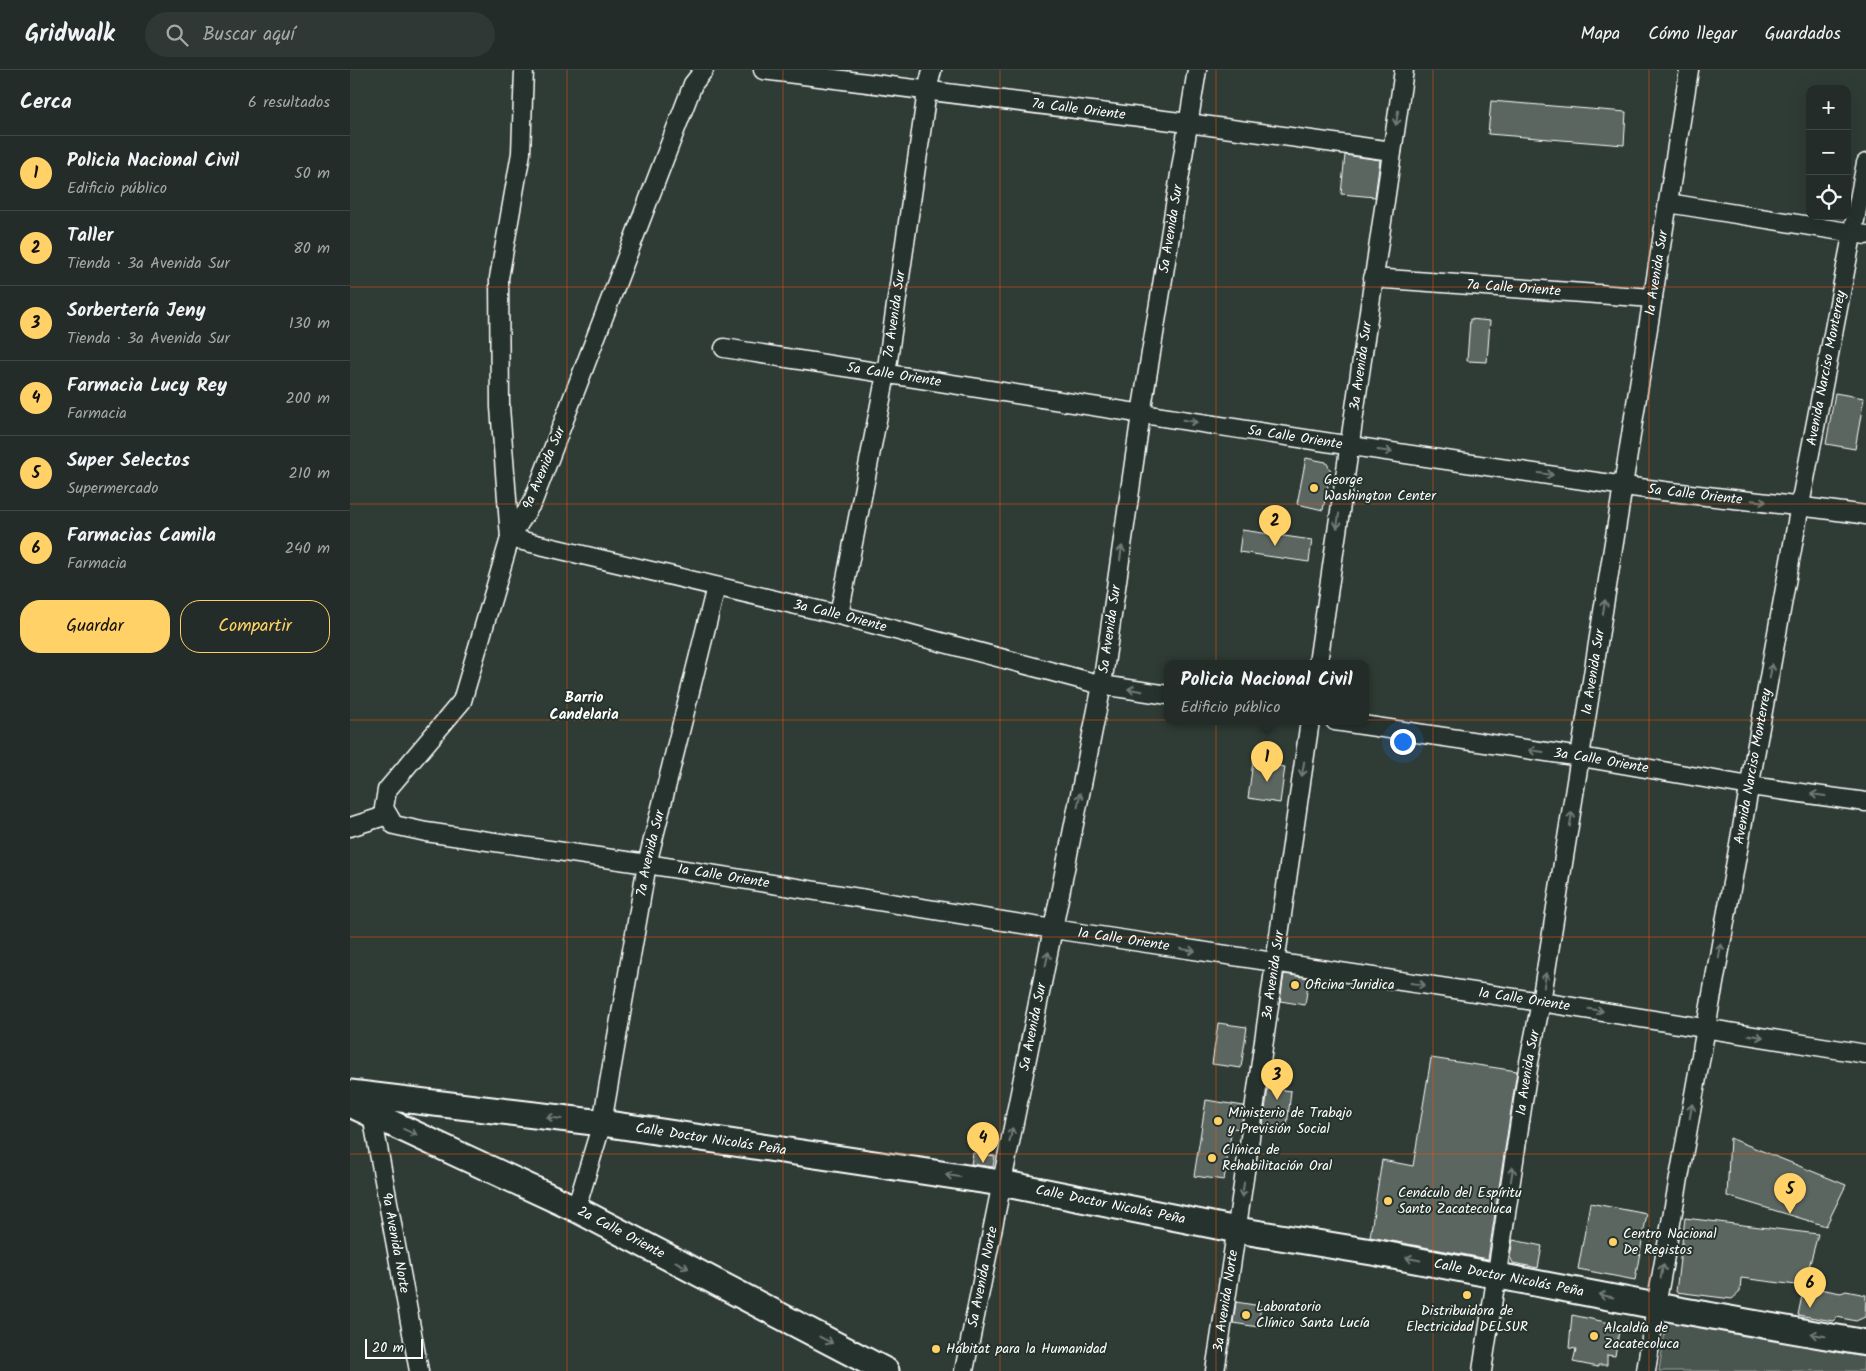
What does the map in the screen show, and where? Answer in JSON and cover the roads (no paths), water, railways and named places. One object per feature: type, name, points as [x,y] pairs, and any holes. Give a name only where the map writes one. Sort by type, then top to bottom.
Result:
[{"type":"main road","name":"Calle Doctor Nicolás Peña","points":[[350,1093],[602,1124],[1001,1183],[1237,1230],[1378,1252],[1656,1306],[1866,1343]]},
{"type":"main road","name":"2a Calle Oriente","points":[[350,1104],[576,1209],[886,1371]]},
{"type":"street","points":[[510,538],[500,407],[499,278],[521,153],[524,70]]},
{"type":"street","name":"9a Avenida Sur","points":[[388,815],[384,808],[387,790],[462,701],[510,538],[533,501],[693,84],[704,70]]},
{"type":"street","name":"7a Calle Oriente","points":[[763,70],[1392,150]]},
{"type":"street","name":"7a Avenida Sur","points":[[839,615],[886,374],[927,91],[932,70]]},
{"type":"street","name":"5a Avenida Sur","points":[[1001,1183],[1102,685],[1141,414],[1197,70]]},
{"type":"street","name":"3a Avenida Sur","points":[[1318,660],[1404,70]]},
{"type":"street","name":"1a Avenida Sur","points":[[1482,1371],[1529,1062],[1541,1002],[1581,757],[1689,70]]},
{"type":"street","name":"Avenida Narciso Monterrey","points":[[1646,1371],[1656,1306],[1800,505],[1859,234],[1866,163]]},
{"type":"street","points":[[1668,203],[1859,234]]},
{"type":"street","name":"7a Calle Oriente","points":[[1373,278],[1653,298]]},
{"type":"street","name":"5a Calle Oriente","points":[[724,348],[1349,446],[1623,486],[1800,505],[1866,515]]},
{"type":"street","name":"3a Calle Oriente","points":[[510,538],[839,615],[1102,685],[1164,694]]},
{"type":"street","name":"7a Avenida Sur","points":[[576,1209],[602,1124],[648,864],[716,587]]},
{"type":"street","name":"3a Avenida Sur","points":[[1237,1230],[1309,725]]},
{"type":"street","name":"3a Calle Oriente","points":[[1362,725],[1581,757],[1750,786],[1866,802]]},
{"type":"street","points":[[350,827],[388,815]]},
{"type":"street","name":"1a Calle Oriente","points":[[388,815],[394,825],[426,832],[648,864],[1053,929],[1706,1027],[1866,1054]]},
{"type":"street","name":"9a Avenida Norte","points":[[372,1115],[419,1371]]},
{"type":"street","name":"5a Avenida Norte","points":[[964,1371],[1001,1183]]},
{"type":"street","name":"3a Avenida Norte","points":[[1215,1371],[1237,1230]]},
{"type":"place","name":"George Washington Center","points":[[1314,488]]},
{"type":"place","name":"Taller","points":[[1275,546]]},
{"type":"place","name":"Policia Nacional Civil","points":[[1267,782]]},
{"type":"place","name":"Oficina Juridica","points":[[1295,985]]},
{"type":"place","name":"Sorbertería Jeny","points":[[1277,1100]]},
{"type":"place","name":"Ministerio de Trabajo y Previsión Social","points":[[1218,1121]]},
{"type":"place","name":"Clínica de Rehabilitación Oral","points":[[1212,1158]]},
{"type":"place","name":"Farmacia Lucy Rey","points":[[983,1163]]},
{"type":"place","name":"Cenáculo del Espíritu Santo Zacatecoluca","points":[[1388,1201]]},
{"type":"place","name":"Super Selectos","points":[[1790,1214]]},
{"type":"place","name":"Centro Nacional De Registos","points":[[1613,1242]]},
{"type":"place","name":"Distribuidora de Electricidad DELSUR","points":[[1467,1295]]},
{"type":"place","name":"Farmacias Camila","points":[[1810,1308]]},
{"type":"place","name":"Laboratorio Clínico Santa Lucía","points":[[1246,1315]]},
{"type":"place","name":"Alcaldía de Zacatecoluca","points":[[1594,1336]]},
{"type":"place","name":"Hábitat para la Humanidad","points":[[936,1349]]},
{"type":"district","name":"Barrio Candelaria","points":[[584,706]]}]
